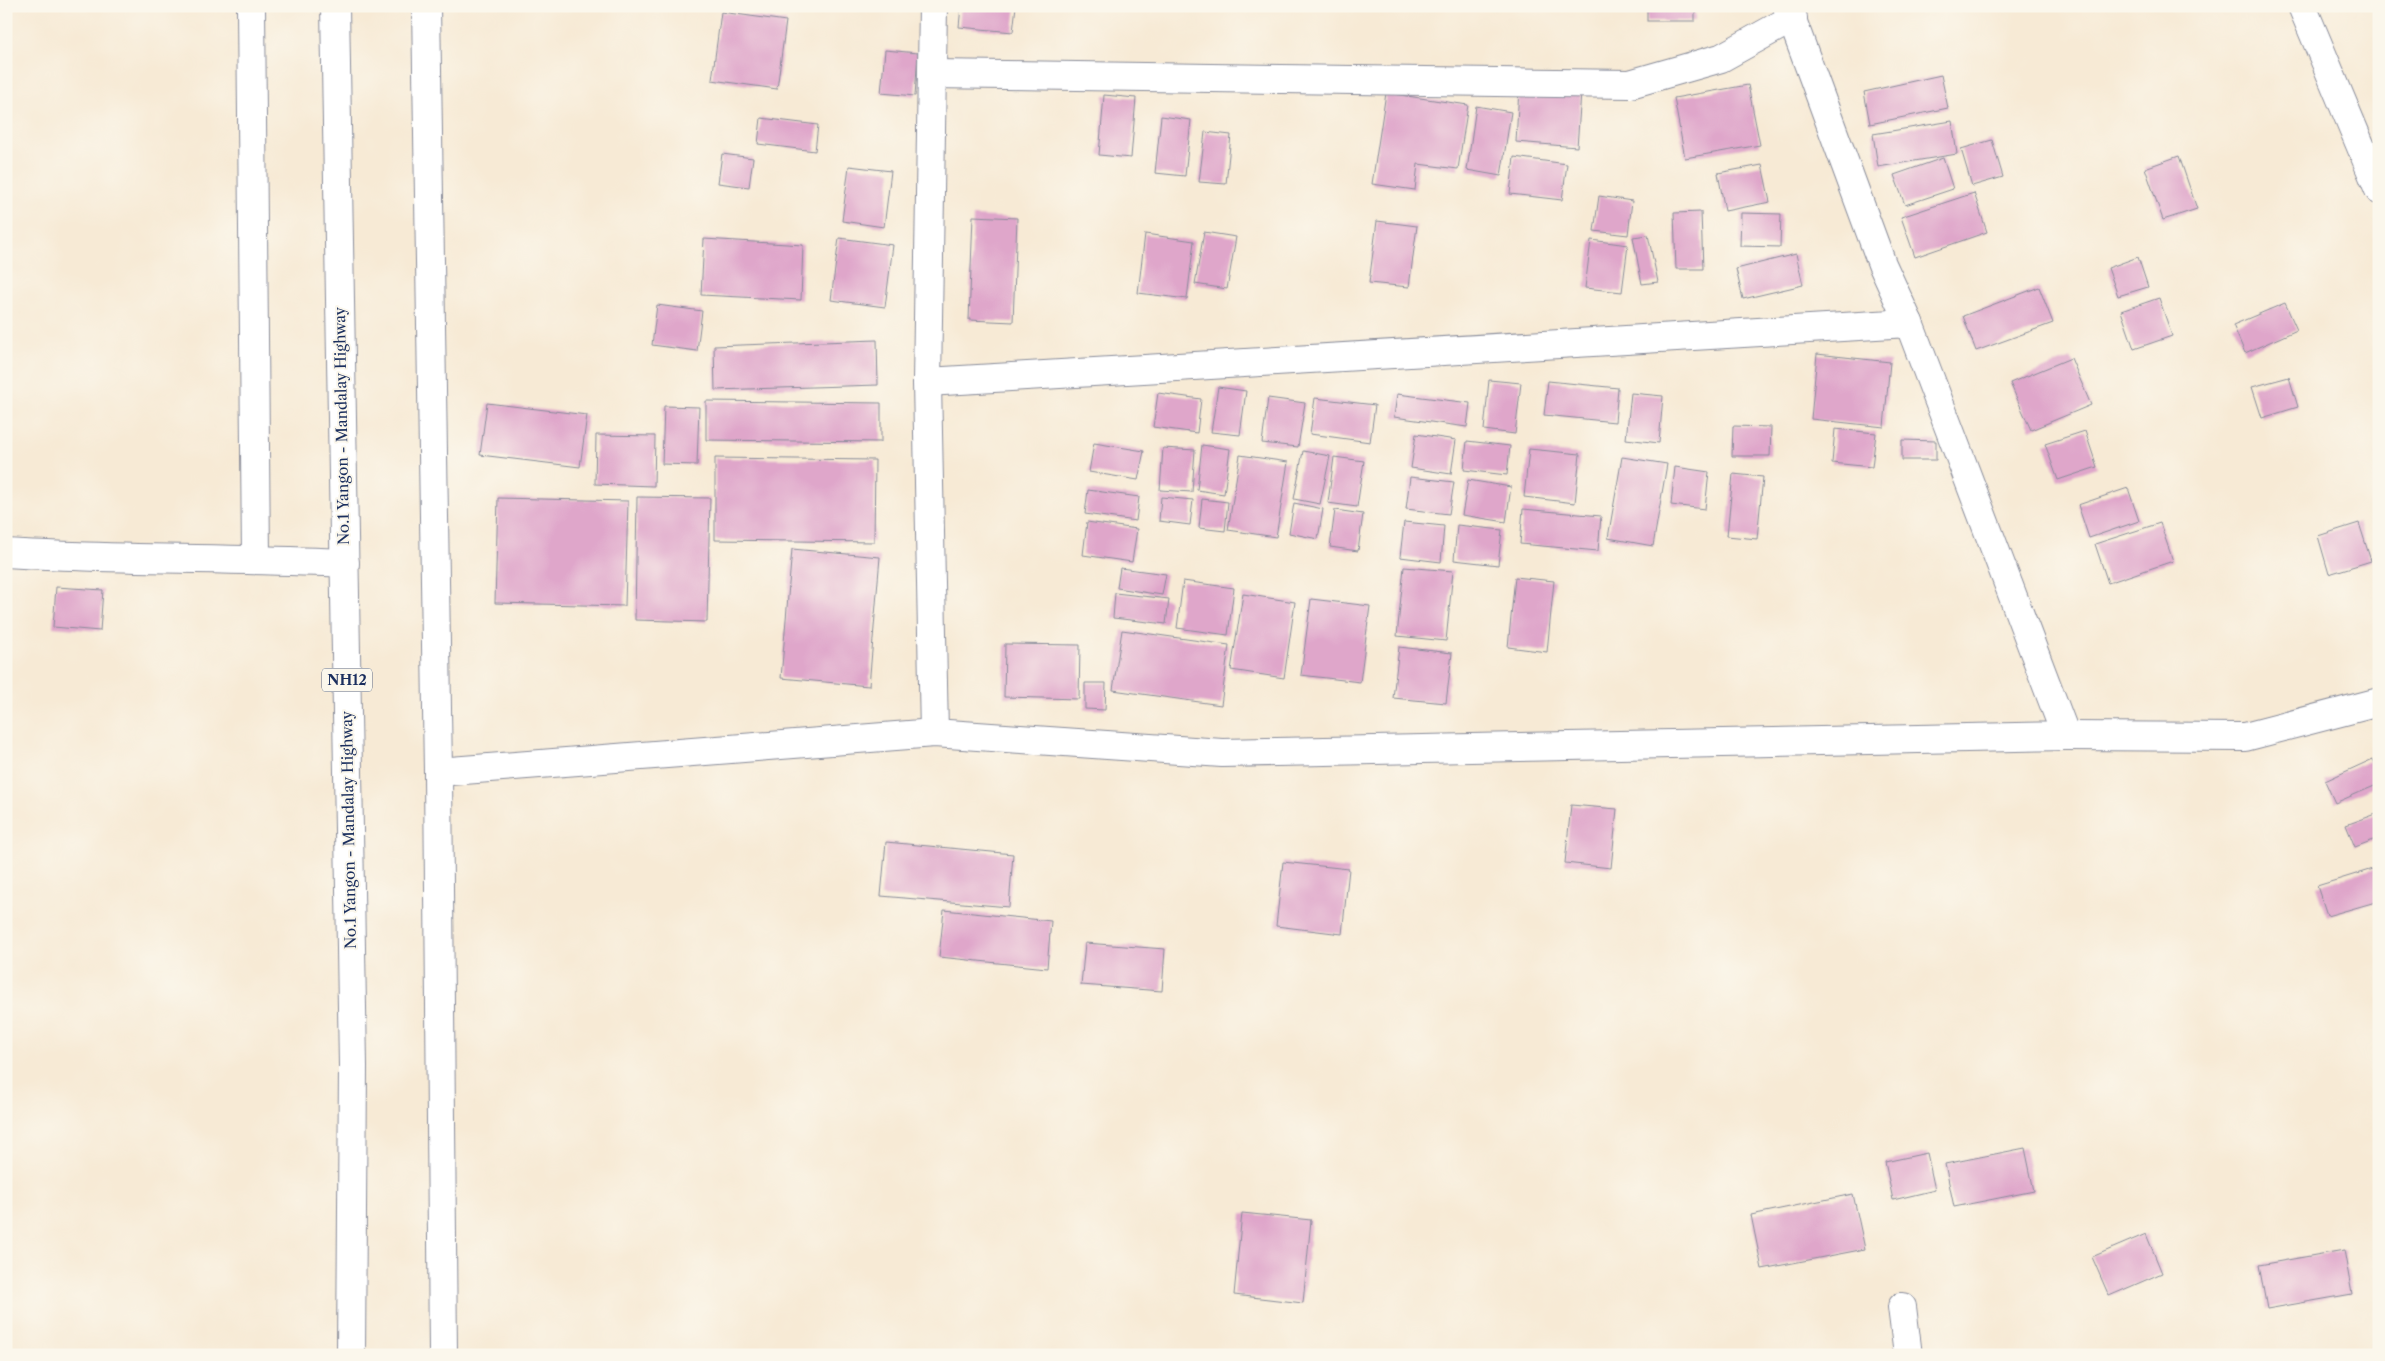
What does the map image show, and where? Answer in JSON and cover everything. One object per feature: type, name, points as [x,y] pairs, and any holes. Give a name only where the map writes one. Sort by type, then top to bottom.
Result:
[{"type":"main road","points":[[252,6],[256,559]]},
{"type":"main road","name":"No.1 Yangon - Mandalay Highway","points":[[335,6],[353,1066],[351,1355]]},
{"type":"main road","points":[[426,6],[438,772],[443,1355]]},
{"type":"main road","points":[[933,6],[927,382],[934,732]]},
{"type":"main road","points":[[2302,6],[2379,190]]},
{"type":"main road","points":[[932,74],[1630,84],[1720,58],[1790,12],[1882,264],[1909,323],[2066,736]]},
{"type":"main road","points":[[927,382],[1909,323]]},
{"type":"main road","points":[[6,553],[53,556],[256,559],[345,564]]},
{"type":"main road","points":[[438,772],[934,732],[1222,753],[2066,736],[2245,737],[2379,702]]},
{"type":"main road","points":[[1902,1307],[1908,1355]]},
{"type":"building","points":[[961,6],[1016,6],[1013,32],[959,27]]},
{"type":"building","points":[[1647,6],[1695,6],[1695,21],[1647,21]]},
{"type":"building","points":[[721,12],[786,21],[777,89],[712,80]]},
{"type":"building","points":[[885,50],[918,53],[915,96],[881,93]]},
{"type":"building","points":[[1941,75],[1948,108],[1870,124],[1864,92]]},
{"type":"building","points":[[1748,85],[1760,145],[1685,158],[1674,98]]},
{"type":"building","points":[[1519,88],[1581,93],[1577,147],[1516,142]]},
{"type":"building","points":[[1386,93],[1468,105],[1458,169],[1418,164],[1415,190],[1372,184]]},
{"type":"building","points":[[1104,95],[1136,98],[1131,158],[1099,155]]},
{"type":"building","points":[[1476,106],[1511,112],[1501,176],[1467,170]]},
{"type":"building","points":[[1161,116],[1191,120],[1185,176],[1155,173]]},
{"type":"building","points":[[761,118],[818,125],[815,151],[758,144]]},
{"type":"building","points":[[1952,121],[1957,154],[1878,167],[1873,134]]},
{"type":"building","points":[[1205,132],[1231,135],[1226,184],[1199,182]]},
{"type":"building","points":[[1992,140],[2003,177],[1972,186],[1961,149]]},
{"type":"building","points":[[722,154],[753,158],[749,187],[718,183]]},
{"type":"building","points":[[2179,156],[2197,209],[2163,220],[2145,168]]},
{"type":"building","points":[[1514,157],[1567,164],[1562,200],[1510,194]]},
{"type":"building","points":[[1943,158],[1953,189],[1905,205],[1894,175]]},
{"type":"building","points":[[1762,165],[1770,202],[1725,211],[1718,173]]},
{"type":"building","points":[[849,166],[891,171],[884,227],[842,221]]},
{"type":"building","points":[[1974,193],[1987,232],[1915,257],[1901,217]]},
{"type":"building","points":[[1599,196],[1632,201],[1628,235],[1594,231]]},
{"type":"building","points":[[1701,212],[1703,269],[1676,269],[1674,213]]},
{"type":"building","points":[[1741,213],[1781,214],[1780,247],[1740,246]]},
{"type":"building","points":[[973,216],[1017,218],[1013,322],[969,320]]},
{"type":"building","points":[[1377,221],[1417,226],[1409,287],[1369,283]]},
{"type":"building","points":[[1204,232],[1236,237],[1227,289],[1195,284]]},
{"type":"building","points":[[1145,234],[1194,241],[1187,299],[1138,293]]},
{"type":"building","points":[[1648,235],[1658,282],[1642,284],[1633,237]]},
{"type":"building","points":[[839,238],[893,245],[885,307],[831,300]]},
{"type":"building","points":[[704,239],[803,245],[801,300],[701,295]]},
{"type":"building","points":[[1591,240],[1628,245],[1622,292],[1585,288]]},
{"type":"building","points":[[1796,254],[1803,285],[1743,299],[1736,269]]},
{"type":"building","points":[[2138,257],[2148,287],[2118,296],[2108,268]]},
{"type":"building","points":[[2039,287],[2053,323],[1976,351],[1963,316]]},
{"type":"building","points":[[2159,298],[2172,336],[2134,349],[2121,311]]},
{"type":"building","points":[[2285,303],[2297,330],[2245,353],[2233,325]]},
{"type":"building","points":[[657,305],[702,311],[697,351],[652,345]]},
{"type":"building","points":[[877,340],[878,385],[715,390],[714,346]]},
{"type":"building","points":[[1817,354],[1890,362],[1884,427],[1811,419]]},
{"type":"building","points":[[2071,358],[2091,405],[2031,430],[2010,383]]},
{"type":"building","points":[[2289,377],[2298,407],[2262,418],[2252,387]]},
{"type":"building","points":[[1489,380],[1521,383],[1515,434],[1484,430]]},
{"type":"building","points":[[1548,381],[1618,388],[1615,422],[1544,415]]},
{"type":"building","points":[[1218,387],[1246,391],[1240,435],[1211,432]]},
{"type":"building","points":[[1158,393],[1201,399],[1197,433],[1153,427]]},
{"type":"building","points":[[1631,393],[1663,396],[1659,443],[1626,439]]},
{"type":"building","points":[[1397,394],[1470,403],[1467,427],[1394,417]]},
{"type":"building","points":[[1268,398],[1305,403],[1298,447],[1262,443]]},
{"type":"building","points":[[1315,398],[1375,405],[1370,442],[1310,434]]},
{"type":"building","points":[[706,401],[881,403],[881,442],[706,440]]},
{"type":"building","points":[[487,403],[587,415],[580,467],[480,455]]},
{"type":"building","points":[[664,406],[699,407],[697,465],[662,464]]},
{"type":"building","points":[[1733,426],[1771,427],[1770,456],[1732,456]]},
{"type":"building","points":[[1835,429],[1876,433],[1872,467],[1832,463]]},
{"type":"building","points":[[2085,431],[2097,467],[2058,480],[2045,444]]},
{"type":"building","points":[[1416,434],[1456,440],[1451,474],[1411,468]]},
{"type":"building","points":[[596,435],[655,436],[654,486],[595,484]]},
{"type":"building","points":[[1902,440],[1936,441],[1936,460],[1902,460]]},
{"type":"building","points":[[1467,441],[1510,446],[1507,475],[1464,470]]},
{"type":"building","points":[[1094,443],[1144,451],[1138,480],[1089,472]]},
{"type":"building","points":[[1202,445],[1230,449],[1224,494],[1197,490]]},
{"type":"building","points":[[1163,448],[1195,450],[1192,492],[1160,490]]},
{"type":"building","points":[[1529,449],[1580,454],[1575,503],[1524,497]]},
{"type":"building","points":[[1303,451],[1330,456],[1320,504],[1294,499]]},
{"type":"building","points":[[1240,455],[1288,462],[1276,537],[1228,530]]},
{"type":"building","points":[[1334,457],[1364,461],[1357,507],[1328,503]]},
{"type":"building","points":[[1622,457],[1667,464],[1653,546],[1608,538]]},
{"type":"building","points":[[715,458],[875,460],[874,542],[715,540]]},
{"type":"building","points":[[1675,467],[1709,472],[1705,509],[1671,505]]},
{"type":"building","points":[[1733,474],[1763,477],[1757,539],[1727,536]]},
{"type":"building","points":[[1410,477],[1454,482],[1449,514],[1406,509]]},
{"type":"building","points":[[1468,480],[1511,487],[1506,522],[1462,515]]},
{"type":"building","points":[[2128,488],[2139,521],[2089,538],[2078,505]]},
{"type":"building","points":[[1088,490],[1139,497],[1136,521],[1085,514]]},
{"type":"building","points":[[637,497],[710,498],[707,622],[635,620]]},
{"type":"building","points":[[1161,497],[1193,500],[1190,525],[1159,521]]},
{"type":"building","points":[[498,498],[628,501],[625,606],[495,603]]},
{"type":"building","points":[[1202,499],[1228,502],[1225,531],[1199,528]]},
{"type":"building","points":[[1294,503],[1323,509],[1318,539],[1289,533]]},
{"type":"building","points":[[1523,509],[1601,516],[1598,551],[1520,544]]},
{"type":"building","points":[[1335,510],[1363,514],[1358,551],[1330,547]]},
{"type":"building","points":[[1087,522],[1137,529],[1132,562],[1083,555]]},
{"type":"building","points":[[1404,522],[1444,526],[1441,562],[1400,557]]},
{"type":"building","points":[[2160,523],[2173,561],[2108,583],[2095,544]]},
{"type":"building","points":[[2359,523],[2371,561],[2329,574],[2318,536]]},
{"type":"building","points":[[1457,525],[1502,530],[1498,565],[1454,560]]},
{"type":"building","points":[[792,549],[880,557],[869,686],[781,678]]},
{"type":"building","points":[[1404,567],[1453,571],[1446,641],[1397,636]]},
{"type":"building","points":[[1120,568],[1166,574],[1162,595],[1117,588]]},
{"type":"building","points":[[1515,577],[1554,581],[1547,652],[1508,647]]},
{"type":"building","points":[[1183,581],[1234,588],[1228,635],[1177,628]]},
{"type":"building","points":[[56,587],[103,590],[100,631],[53,627]]},
{"type":"building","points":[[1115,593],[1169,599],[1166,624],[1113,618]]},
{"type":"building","points":[[1243,594],[1295,602],[1284,678],[1231,670]]},
{"type":"building","points":[[1311,599],[1370,606],[1360,682],[1301,675]]},
{"type":"building","points":[[1122,630],[1229,645],[1221,705],[1113,690]]},
{"type":"building","points":[[1005,644],[1080,645],[1079,699],[1004,697]]},
{"type":"building","points":[[1399,647],[1452,653],[1446,703],[1393,698]]},
{"type":"building","points":[[1085,683],[1106,683],[1105,710],[1085,709]]},
{"type":"building","points":[[2373,759],[2379,773],[2379,784],[2335,803],[2325,781]]},
{"type":"building","points":[[1571,805],[1617,809],[1611,868],[1565,863]]},
{"type":"building","points":[[2379,813],[2379,838],[2355,847],[2346,825]]},
{"type":"building","points":[[886,842],[1013,854],[1009,907],[881,896]]},
{"type":"building","points":[[1283,862],[1349,869],[1342,934],[1276,926]]},
{"type":"building","points":[[2379,867],[2379,901],[2327,916],[2317,886]]},
{"type":"building","points":[[944,910],[1051,921],[1047,968],[939,957]]},
{"type":"building","points":[[1085,943],[1165,949],[1162,991],[1081,985]]},
{"type":"building","points":[[2025,1148],[2034,1191],[1954,1207],[1945,1164]]},
{"type":"building","points":[[1927,1153],[1935,1190],[1893,1200],[1885,1162]]},
{"type":"building","points":[[1853,1194],[1865,1249],[1762,1269],[1751,1215]]},
{"type":"building","points":[[1242,1213],[1311,1220],[1303,1303],[1234,1295]]},
{"type":"building","points":[[2146,1234],[2162,1273],[2109,1296],[2092,1257]]},
{"type":"building","points":[[2344,1250],[2352,1294],[2267,1309],[2259,1265]]}]
